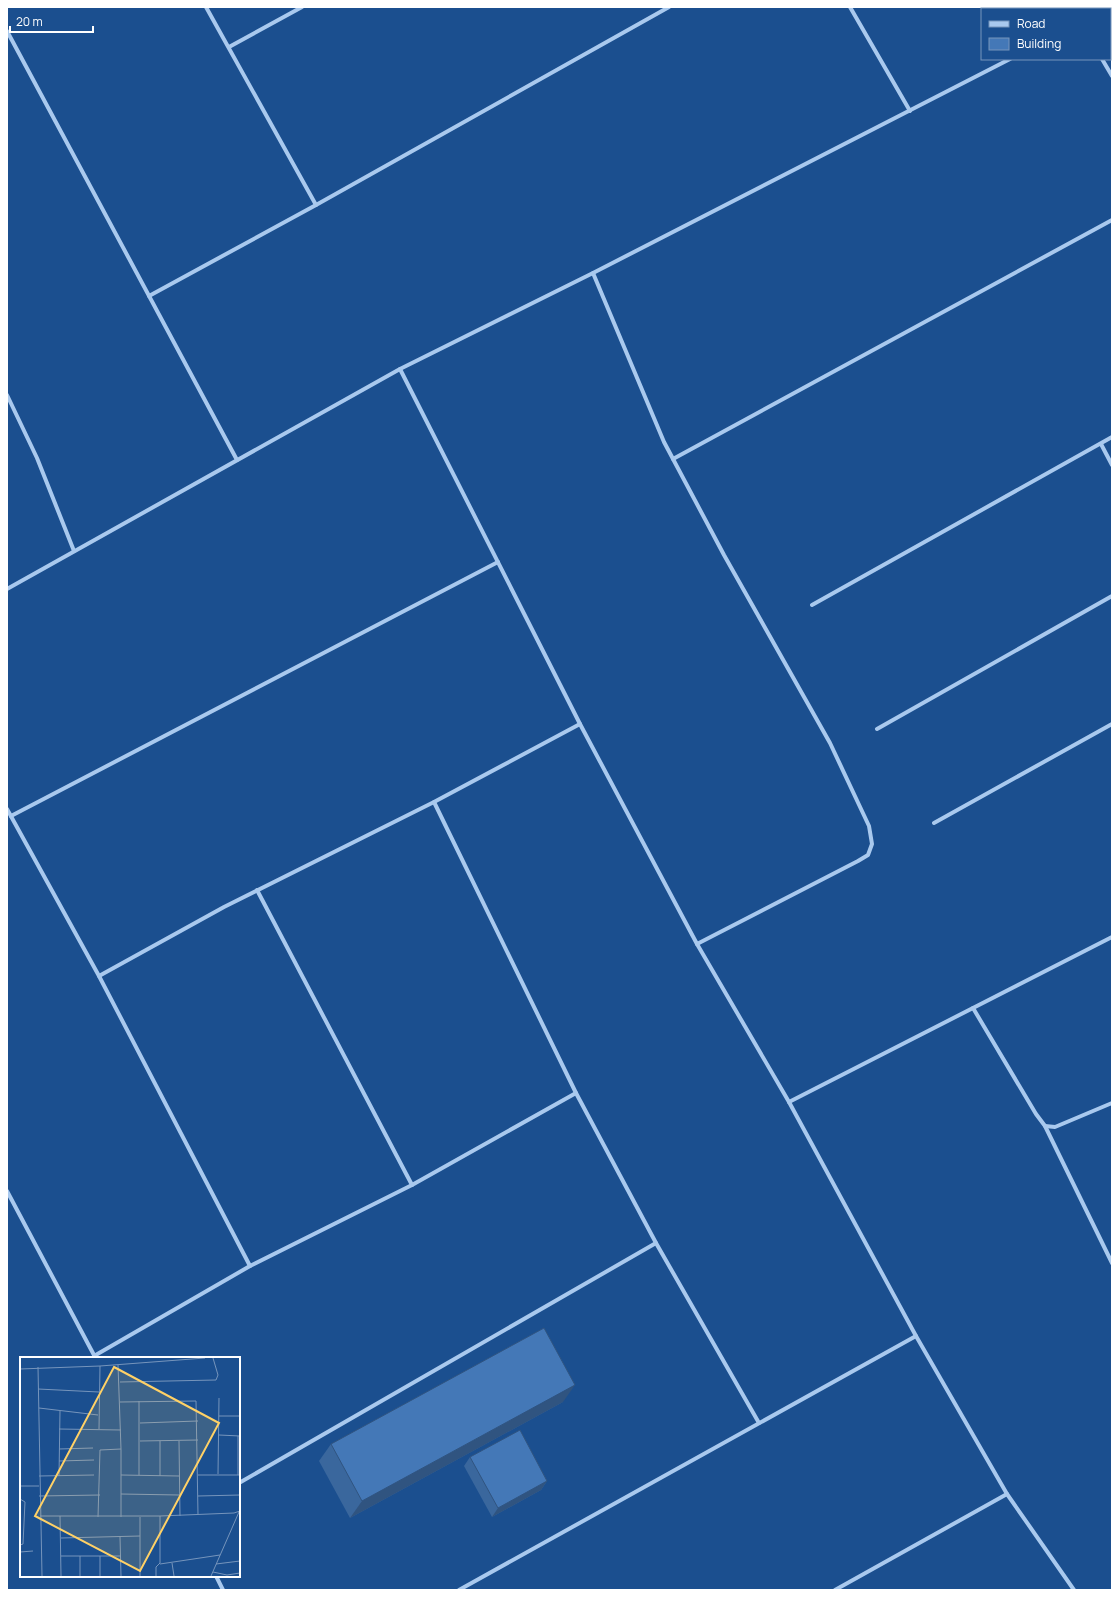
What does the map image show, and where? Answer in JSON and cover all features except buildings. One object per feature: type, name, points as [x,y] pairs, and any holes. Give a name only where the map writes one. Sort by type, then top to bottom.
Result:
[{"type":"street","points":[[206,7],[316,205]]},
{"type":"street","points":[[229,47],[302,7]]},
{"type":"street","points":[[149,296],[316,205],[669,7]]},
{"type":"street","points":[[850,7],[910,111]]},
{"type":"street","points":[[7,31],[237,460]]},
{"type":"street","points":[[7,589],[400,369],[592,273],[1008,60]]},
{"type":"street","points":[[1103,60],[1112,76]]},
{"type":"street","points":[[673,459],[1112,220]]},
{"type":"street","points":[[592,273],[664,442],[724,555],[830,744],[869,826],[872,844],[868,855],[858,861],[697,944]]},
{"type":"street","points":[[400,369],[580,724],[697,944],[789,1102],[916,1336],[1007,1494],[1074,1590]]},
{"type":"street","points":[[7,395],[37,458],[74,551]]},
{"type":"street","points":[[812,605],[1112,438]]},
{"type":"street","points":[[1101,444],[1112,465]]},
{"type":"street","points":[[10,816],[498,562]]},
{"type":"street","points":[[877,729],[1112,596]]},
{"type":"street","points":[[99,976],[224,907],[434,802],[580,724]]},
{"type":"street","points":[[934,824],[1112,724]]},
{"type":"street","points":[[434,802],[576,1093],[656,1243],[759,1423]]},
{"type":"street","points":[[7,810],[99,976],[250,1266]]},
{"type":"street","points":[[257,890],[412,1185]]},
{"type":"street","points":[[789,1102],[1112,937]]},
{"type":"street","points":[[973,1008],[1036,1114],[1045,1126],[1112,1263]]},
{"type":"street","points":[[7,1191],[95,1357],[250,1266],[412,1185],[576,1093]]},
{"type":"street","points":[[1045,1126],[1055,1127],[1112,1103]]},
{"type":"street","points":[[240,1483],[656,1243]]},
{"type":"street","points":[[460,1590],[916,1336]]},
{"type":"street","points":[[835,1590],[1007,1494]]},
{"type":"street","points":[[216,1577],[223,1590]]}]
